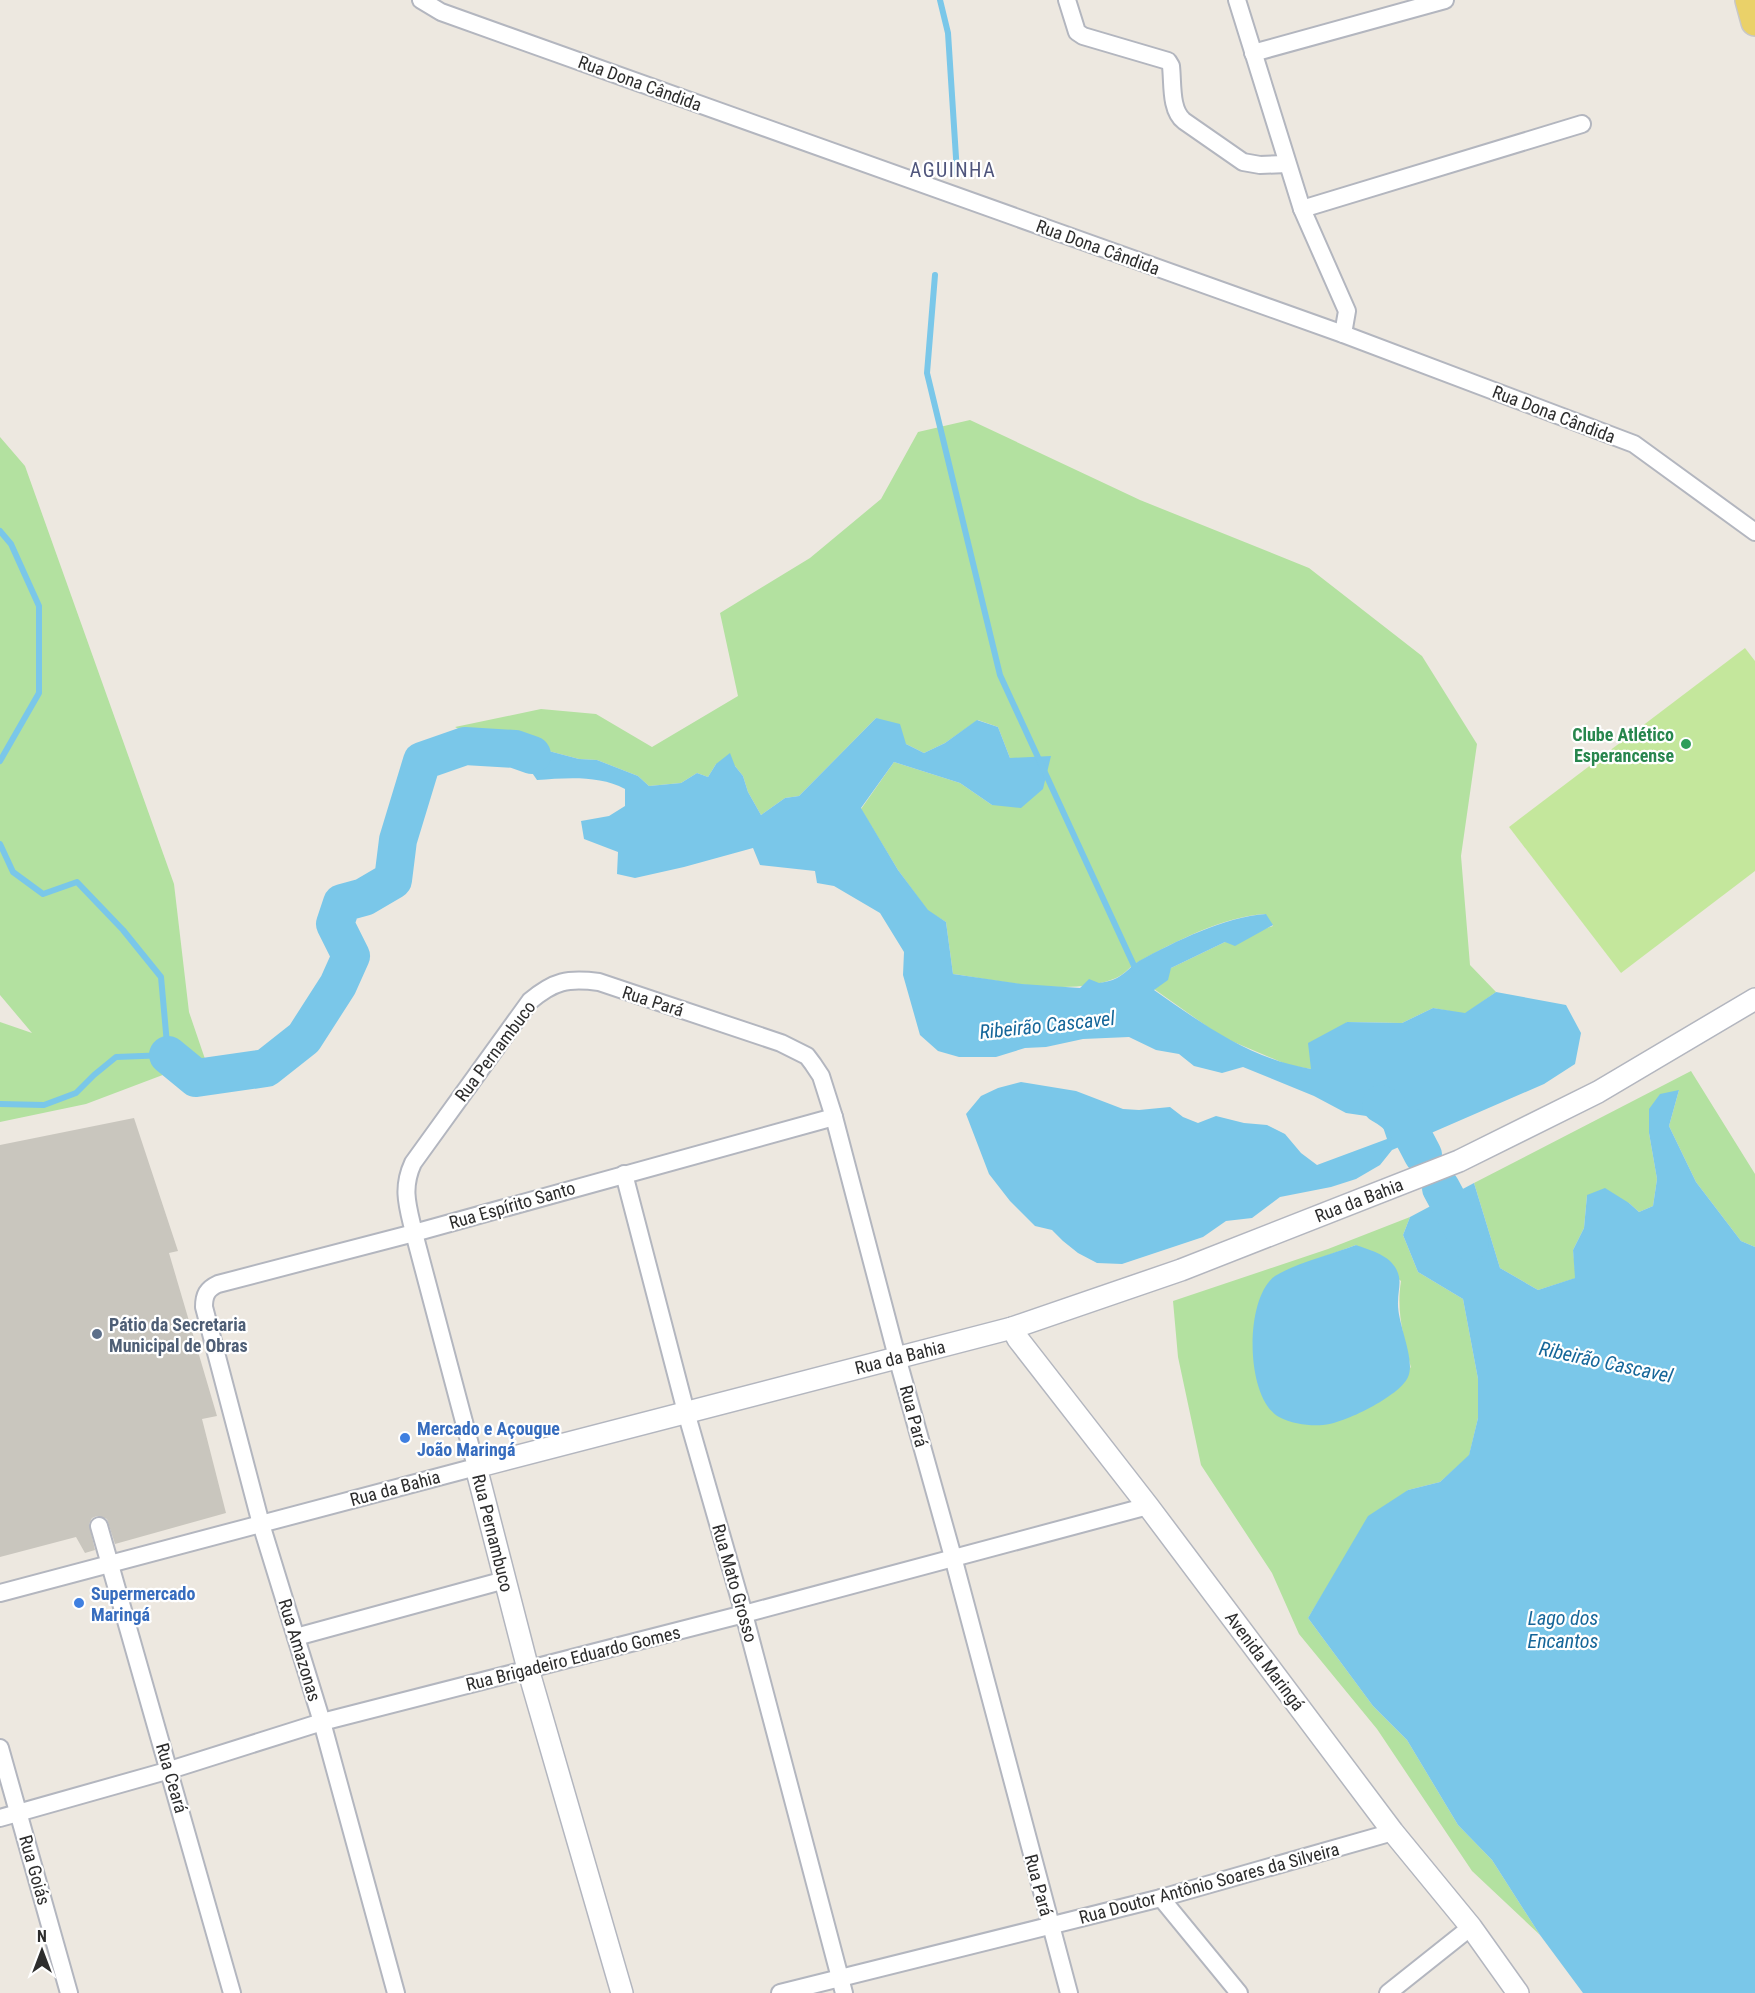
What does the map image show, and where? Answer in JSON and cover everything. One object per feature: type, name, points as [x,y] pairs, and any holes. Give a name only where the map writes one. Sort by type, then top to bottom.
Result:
[{"type":"main road","points":[[1749,0],[1755,22]]},
{"type":"street","name":"Rua Dona Cândida","points":[[421,0],[441,12],[1343,334],[1634,444],[1755,532]]},
{"type":"street","points":[[1067,0],[1077,32],[1083,36],[1168,61],[1171,66],[1175,109],[1178,116],[1243,162],[1250,165],[1287,164]]},
{"type":"street","points":[[1237,0],[1302,209],[1347,311],[1343,334]]},
{"type":"street","points":[[1252,53],[1445,0]]},
{"type":"street","points":[[1302,209],[1582,124]]},
{"type":"street","name":"Rua Pernambuco","points":[[599,982],[575,979],[559,982],[544,989],[530,1001],[413,1163],[406,1184],[406,1195],[528,1669],[621,1993]]},
{"type":"street","name":"Rua Pará","points":[[599,982],[781,1043],[807,1056],[821,1076],[834,1116],[1069,1993]]},
{"type":"street","name":"Rua da Bahia","points":[[0,1593],[1012,1328],[1181,1270],[1459,1161],[1598,1092],[1755,999]]},
{"type":"street","name":"Rua Espírito Santo","points":[[204,1307],[204,1297],[207,1292],[218,1284],[414,1233],[834,1116]]},
{"type":"street","name":"Rua Mato Grosso","points":[[624,1174],[686,1412],[744,1614],[842,1985]]},
{"type":"street","name":"Rua Amazonas","points":[[204,1307],[261,1524],[322,1722],[396,1993]]},
{"type":"street","name":"Avenida Maringá","points":[[1012,1328],[1018,1339],[1148,1506],[1393,1832],[1471,1927],[1518,1993]]},
{"type":"street","name":"Rua Brigadeiro Eduardo Gomes","points":[[0,1818],[170,1770],[322,1722],[744,1614],[1148,1506]]},
{"type":"street","name":"Rua Ceará","points":[[99,1526],[232,1993]]},
{"type":"street","points":[[296,1637],[505,1580]]},
{"type":"street","name":"Rua Goiás","points":[[0,1748],[69,1993]]},
{"type":"street","name":"Rua Doutor Antônio Soares da Silveira","points":[[780,1993],[842,1985],[1050,1925],[1161,1898],[1393,1832]]},
{"type":"street","points":[[1161,1898],[1239,1993]]},
{"type":"street","points":[[1388,1993],[1471,1927]]},
{"type":"green space","points":[[970,420],[1140,500],[1309,568],[1422,656],[1477,744],[1461,856],[1470,965],[1496,992],[1465,1014],[1433,1008],[1402,1023],[1347,1022],[1311,1069],[1288,1065],[1222,1037],[1154,989],[1171,968],[1225,942],[1273,926],[1265,914],[1232,920],[1200,931],[1138,962],[1119,977],[1098,984],[1036,986],[953,974],[946,922],[928,911],[898,870],[861,809],[894,762],[960,783],[992,805],[1010,758],[998,727],[978,720],[945,743],[924,753],[906,744],[876,718],[799,796],[785,798],[761,815],[748,792],[743,776],[735,766],[716,764],[708,777],[697,773],[681,783],[649,786],[638,776],[597,760],[579,759],[526,745],[477,739],[455,727],[541,709],[596,714],[652,747],[738,696],[720,613],[810,558],[881,499],[918,432]]},
{"type":"green space","points":[[0,437],[25,466],[174,884],[189,1012],[205,1059],[86,1104],[0,1122],[0,1022],[32,1033],[0,995]]},
{"type":"green space","name":"Clube Atlético Esperancense","points":[[1745,648],[1755,661],[1755,871],[1621,973],[1509,827]]},
{"type":"green space","points":[[1691,1071],[1755,1174],[1755,1247],[1741,1241],[1696,1182],[1669,1126],[1679,1090],[1649,1133],[1657,1179],[1653,1206],[1639,1212],[1629,1203],[1587,1195],[1584,1228],[1573,1250],[1576,1278],[1538,1290],[1500,1268],[1474,1183]]},
{"type":"green space","points":[[1410,1217],[1403,1235],[1418,1272],[1463,1299],[1478,1379],[1478,1418],[1469,1456],[1440,1482],[1408,1490],[1332,1579],[1308,1618],[1373,1706],[1407,1740],[1458,1825],[1492,1860],[1540,1935],[1472,1871],[1377,1729],[1299,1634],[1272,1573],[1201,1465],[1178,1357],[1173,1301],[1328,1249]],"holes":[[[1356,1245],[1401,1281],[1400,1314],[1411,1368],[1304,1264]]]},
{"type":"water","points":[[876,718],[900,724],[906,744],[924,753],[945,743],[977,720],[998,727],[1010,758],[1051,756],[1043,789],[1021,808],[992,805],[960,783],[894,762],[861,808],[898,870],[928,910],[946,922],[953,974],[1022,984],[1080,988],[1089,979],[1099,983],[1117,978],[1139,961],[1201,931],[1234,920],[1266,914],[1273,925],[1235,946],[1225,942],[1171,968],[1168,980],[1154,990],[1247,1049],[1311,1069],[1308,1043],[1347,1022],[1402,1023],[1433,1008],[1465,1013],[1496,992],[1566,1005],[1581,1033],[1575,1064],[1544,1084],[1392,1150],[1380,1165],[1356,1179],[1331,1187],[1280,1197],[1252,1218],[1226,1221],[1203,1237],[1122,1264],[1097,1263],[1078,1253],[1052,1230],[1035,1226],[1010,1201],[989,1174],[966,1114],[981,1096],[998,1088],[1021,1082],[1076,1091],[1123,1109],[1170,1107],[1183,1117],[1198,1123],[1216,1116],[1244,1123],[1267,1125],[1285,1134],[1301,1153],[1317,1165],[1387,1139],[1380,1118],[1346,1113],[1314,1096],[1243,1067],[1222,1073],[1194,1066],[1179,1054],[1156,1050],[1129,1037],[1083,1039],[1046,1047],[1025,1048],[996,1057],[959,1057],[938,1051],[920,1035],[903,975],[904,952],[880,913],[834,886],[817,883],[815,871],[760,865],[753,848],[635,878],[617,874],[618,852],[584,839],[581,821],[609,816],[625,806],[625,789],[593,779],[537,780],[526,764],[487,757],[477,739],[526,745],[579,759],[597,760],[638,776],[649,786],[681,783],[697,773],[708,777],[716,764],[730,753],[761,815],[785,798],[799,796]]},
{"type":"water","name":"Lago dos Encantos","points":[[1679,1090],[1669,1126],[1696,1182],[1741,1241],[1755,1247],[1755,1993],[1583,1993],[1540,1935],[1492,1860],[1458,1825],[1407,1740],[1373,1706],[1308,1618],[1368,1516],[1408,1490],[1440,1482],[1469,1455],[1478,1418],[1478,1379],[1463,1299],[1418,1272],[1403,1235],[1410,1217],[1474,1183],[1500,1268],[1538,1290],[1575,1278],[1573,1250],[1584,1228],[1587,1195],[1605,1188],[1639,1212],[1653,1206],[1657,1179],[1649,1133],[1649,1109],[1660,1094]]},
{"type":"water","points":[[1356,1245],[1383,1256],[1392,1263],[1397,1272],[1398,1311],[1410,1361],[1408,1377],[1383,1400],[1344,1420],[1318,1425],[1301,1424],[1279,1417],[1268,1406],[1260,1390],[1255,1370],[1254,1325],[1258,1305],[1265,1288],[1275,1276],[1284,1271]]},
{"type":"building","name":"Pátio da Secretaria Municipal de Obras","points":[[134,1118],[178,1251],[169,1253],[217,1416],[202,1419],[226,1513],[115,1544],[107,1519],[97,1516],[92,1518],[89,1524],[95,1550],[85,1553],[76,1537],[0,1557],[0,1145]]},
{"type":"waterway","points":[[940,0],[948,33],[957,173]]},
{"type":"waterway","points":[[935,275],[927,373],[1000,675],[1136,970]]},
{"type":"waterway","points":[[0,531],[11,544],[39,606],[39,693],[0,761]]},
{"type":"waterway","name":"Ribeirão Cascavel","points":[[168,1055],[196,1078],[266,1068],[304,1038],[338,985],[351,956],[335,924],[342,903],[364,897],[393,880],[398,840],[422,761],[465,746],[515,749],[532,755]]},
{"type":"waterway","points":[[0,844],[13,872],[43,894],[77,882],[123,930],[161,977],[168,1055],[116,1057],[76,1093],[44,1105],[0,1104]]},
{"type":"waterway","name":"Ribeirão Cascavel","points":[[1381,1104],[1402,1120],[1423,1155]]},
{"type":"waterway","name":"Ribeirão Cascavel","points":[[1441,1188],[1470,1242]]},
{"type":"place","name":"Clube Atlético Esperancense","points":[[1686,744]]},
{"type":"place","name":"Pátio da Secretaria Municipal de Obras","points":[[97,1334]]},
{"type":"place","name":"Mercado e Açougue João Maringá","points":[[405,1438]]},
{"type":"place","name":"Supermercado Maringá","points":[[79,1603]]},
{"type":"district","name":"AGUINHA","points":[[953,170]]}]
